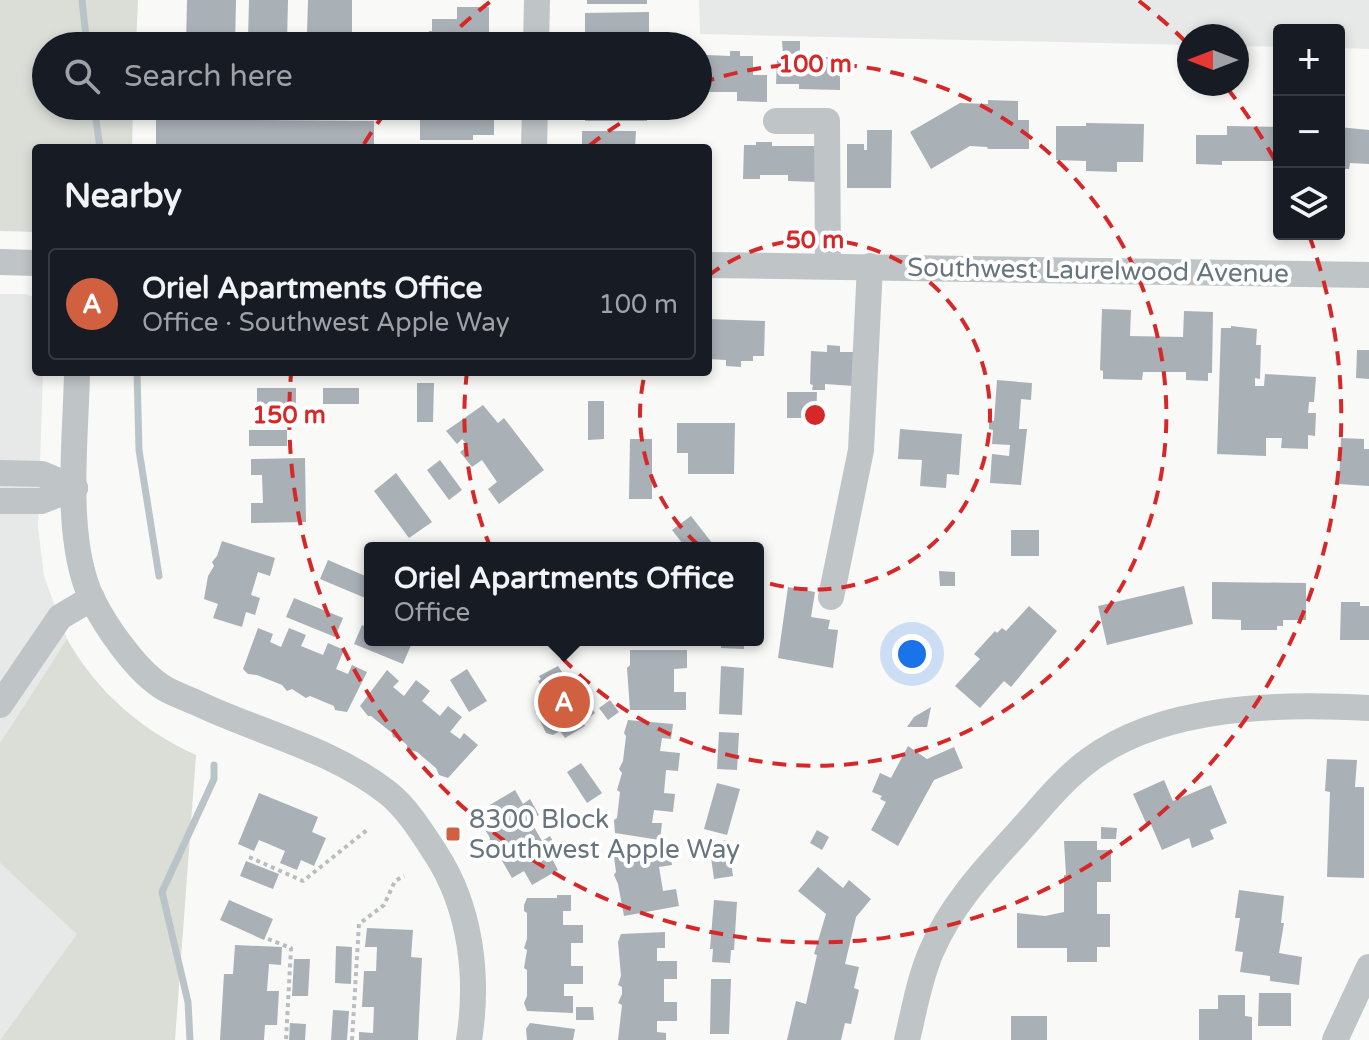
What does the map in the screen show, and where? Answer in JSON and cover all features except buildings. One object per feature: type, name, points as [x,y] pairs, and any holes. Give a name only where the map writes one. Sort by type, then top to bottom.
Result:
[{"type":"street","points":[[536,32],[537,0]]},
{"type":"street","points":[[534,144],[535,120]]},
{"type":"street","points":[[776,121],[827,121],[828,265]]},
{"type":"street","points":[[0,262],[32,263]]},
{"type":"street","name":"Southwest Laurelwood Avenue","points":[[712,265],[1369,275]]},
{"type":"street","points":[[831,597],[861,450],[870,266]]},
{"type":"street","points":[[77,376],[74,526],[81,567],[92,598],[115,637],[162,687],[354,770],[390,794],[451,876],[459,900],[472,954],[469,1040]]},
{"type":"street","points":[[0,473],[42,474],[75,488]]},
{"type":"street","points":[[0,501],[41,501],[75,488]]},
{"type":"street","points":[[0,705],[60,617],[92,598]]},
{"type":"street","points":[[907,1040],[930,953],[950,915],[976,878],[1062,784],[1088,761],[1120,740],[1188,716],[1314,705],[1369,708]]},
{"type":"street","points":[[1335,1040],[1369,967]]},
{"type":"path","points":[[249,857],[303,881],[367,830]]},
{"type":"path","points":[[352,1040],[359,924],[384,905],[395,881],[404,876]]},
{"type":"path","points":[[268,939],[291,948],[286,1040]]},
{"type":"shaded area","points":[[0,0],[138,0],[137,32],[32,32],[32,120],[133,120],[132,144],[32,144],[32,232],[0,231]]},
{"type":"shaded area","points":[[699,0],[1369,0],[1369,49],[1345,48],[1345,24],[1273,24],[1273,47],[1249,46],[1249,24],[1177,24],[1177,45],[700,32]]},
{"type":"shaded area","points":[[0,294],[25,294],[32,297],[32,376],[43,376],[38,527],[44,576],[67,639],[0,743]]},
{"type":"shaded area","points":[[67,639],[92,676],[122,708],[157,734],[196,755],[175,1040],[0,1040],[77,934],[0,863],[0,743]]},
{"type":"shaded area","points":[[0,863],[78,933],[0,1040]]},
{"type":"waterway","points":[[82,0],[85,32]]},
{"type":"waterway","points":[[96,120],[99,144]]},
{"type":"waterway","points":[[137,376],[139,450],[159,576]]},
{"type":"waterway","points":[[190,1040],[188,1002],[162,892],[214,779],[214,765]]},
{"type":"place","name":"Oriel Apartments Office","points":[[564,702]]},
{"type":"place","name":"8300 Block Southwest Apple Way","points":[[453,834]]}]
